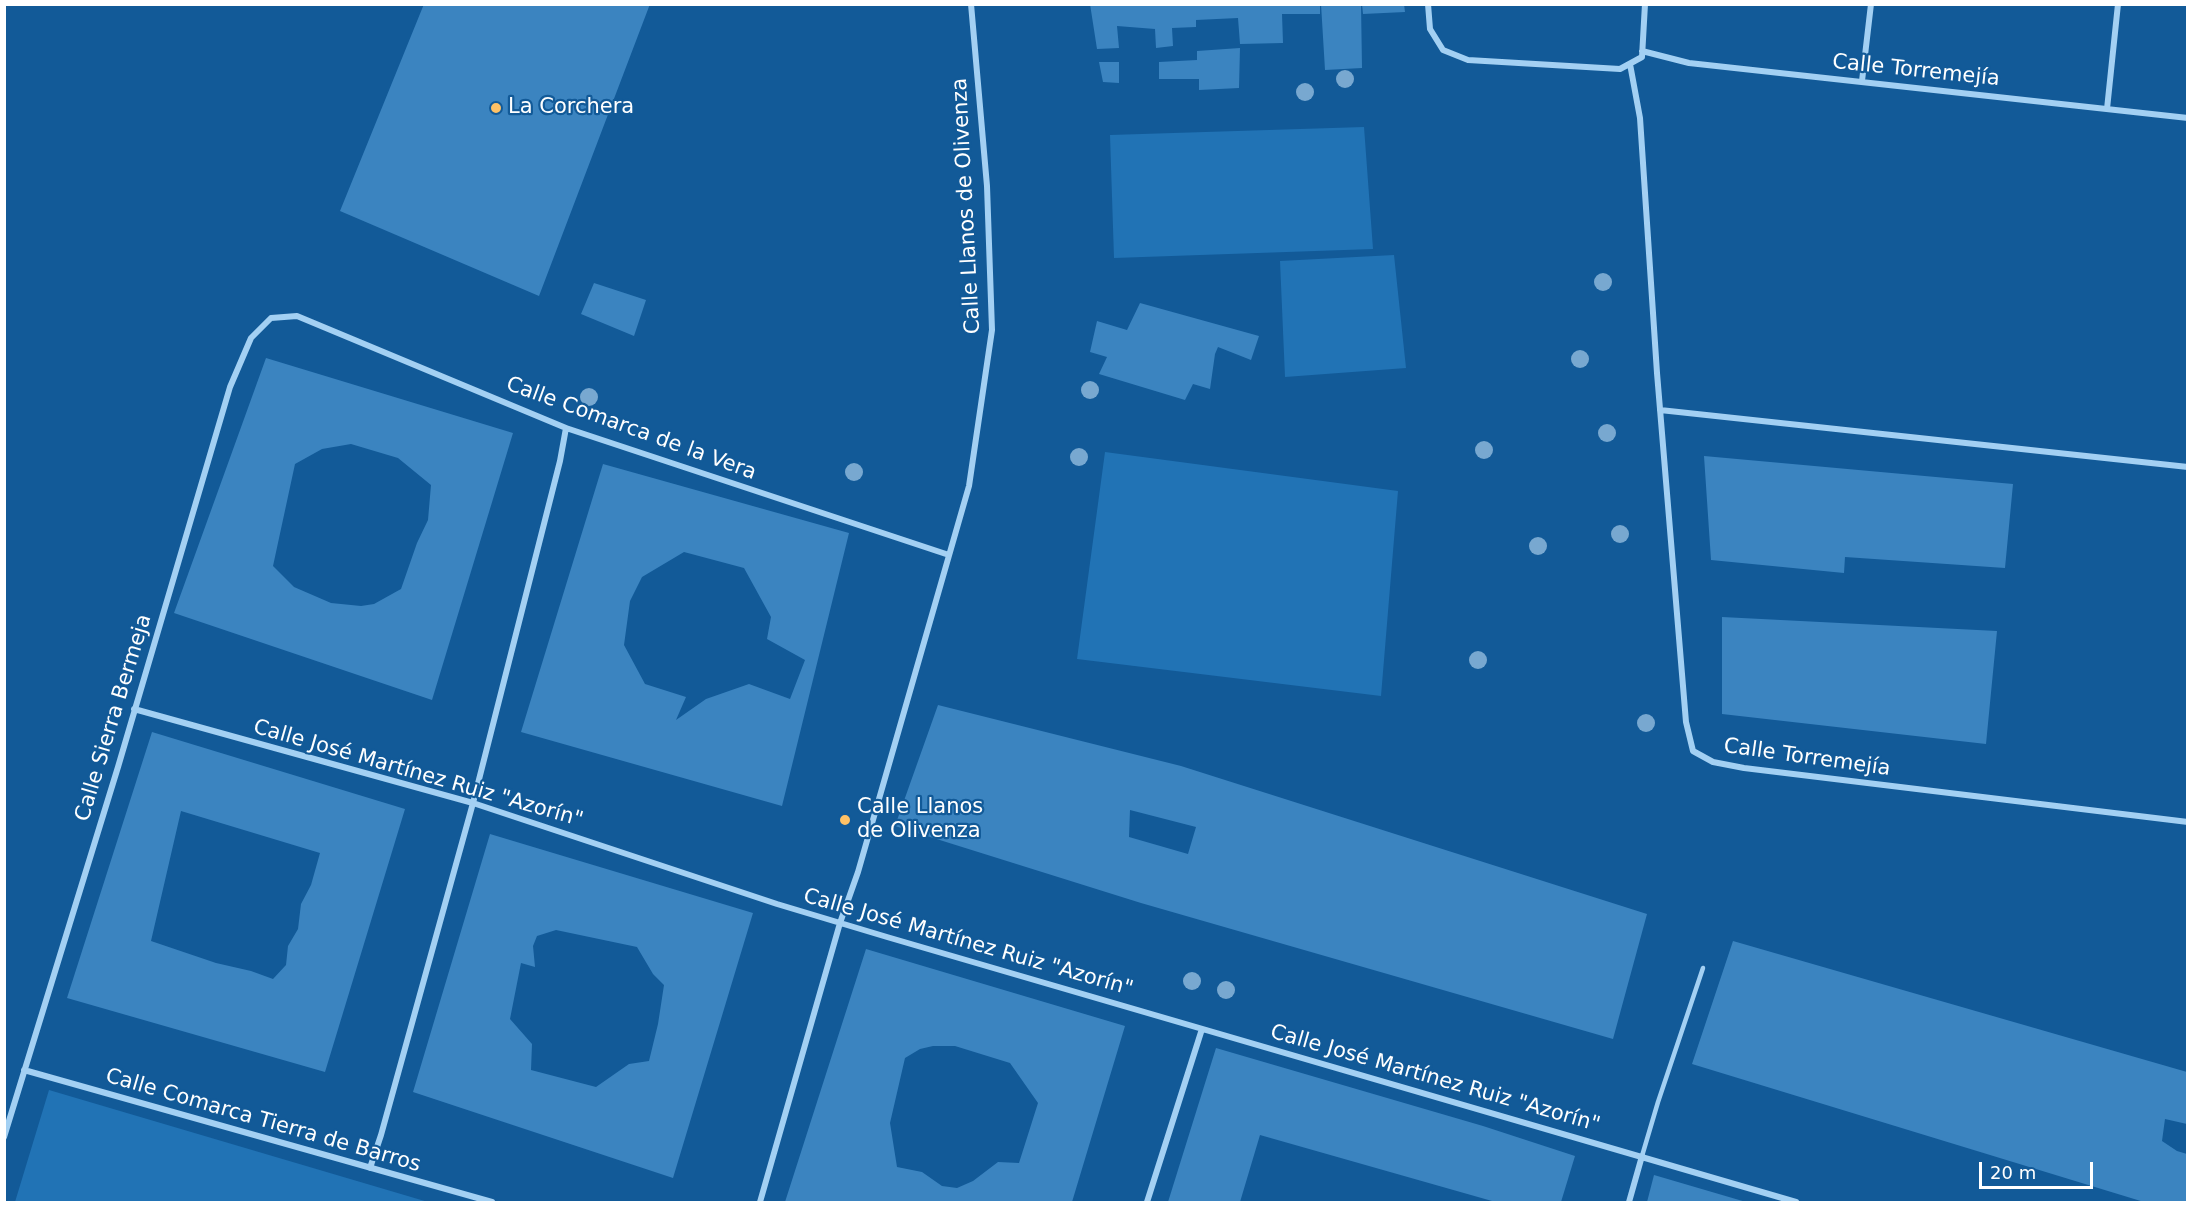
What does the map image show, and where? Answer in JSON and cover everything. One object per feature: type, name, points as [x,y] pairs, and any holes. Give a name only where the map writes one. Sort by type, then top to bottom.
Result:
[{"type":"street","name":"Calle Llanos de Olivenza","points":[[760,1203],[969,486],[992,330],[987,186],[971,4]]},
{"type":"street","points":[[1428,4],[1430,29],[1443,50],[1468,60],[1620,69],[1642,57],[1645,4]]},
{"type":"street","points":[[1862,81],[1871,4]]},
{"type":"street","points":[[2107,109],[2118,4]]},
{"type":"street","name":"Calle Torremejía","points":[[1642,51],[1689,63],[2187,117]]},
{"type":"street","name":"Calle Torremejía","points":[[1630,64],[1640,118],[1660,410],[1686,722],[1693,752],[1713,762],[1744,768],[2187,822]]},
{"type":"street","name":"Calle Comarca de la Vera","points":[[272,318],[297,316],[566,428],[949,555]]},
{"type":"street","name":"Calle Sierra Bermeja","points":[[4,1137],[230,387],[251,339],[272,318]]},
{"type":"street","points":[[1660,410],[2187,467]]},
{"type":"street","points":[[370,1168],[473,803],[560,461],[566,428]]},
{"type":"street","name":"Calle José Martínez Ruiz \"Azorín\"","points":[[134,710],[473,803],[777,904],[1796,1203]]},
{"type":"street","points":[[1147,1203],[1202,1029]]},
{"type":"street","name":"Calle Comarca Tierra de Barros","points":[[24,1070],[492,1203]]},
{"type":"street","points":[[1629,1203],[1642,1156]]},
{"type":"lane","points":[[1642,1156],[1703,968]]},
{"type":"shaded area","points":[[1364,127],[1373,249],[1114,258],[1110,135]]},
{"type":"shaded area","points":[[1394,255],[1406,368],[1285,377],[1280,261]]},
{"type":"shaded area","points":[[1105,452],[1398,491],[1381,696],[1077,659]]},
{"type":"shaded area","points":[[49,1090],[428,1202],[15,1202]]},
{"type":"building","name":"La Corchera","points":[[424,4],[650,4],[539,296],[340,211]]},
{"type":"building","points":[[1090,4],[1320,4],[1320,14],[1282,14],[1283,43],[1240,44],[1238,18],[1196,20],[1196,27],[1172,28],[1173,46],[1156,48],[1155,29],[1117,26],[1119,48],[1097,49]]},
{"type":"building","points":[[1321,4],[1361,4],[1362,68],[1325,70]]},
{"type":"building","points":[[1362,4],[1404,4],[1405,12],[1363,14]]},
{"type":"building","points":[[1240,48],[1239,88],[1199,90],[1199,79],[1159,79],[1159,62],[1197,60],[1197,51]]},
{"type":"building","points":[[1099,62],[1119,62],[1119,83],[1103,82]]},
{"type":"building","points":[[594,283],[646,300],[634,336],[581,314]]},
{"type":"building","points":[[1140,303],[1259,336],[1251,360],[1218,347],[1210,389],[1193,384],[1185,400],[1099,374],[1107,357],[1090,352],[1097,321],[1127,330]]},
{"type":"building","points":[[266,358],[513,433],[432,700],[174,613]],"holes":[[[351,444],[398,458],[431,485],[428,520],[417,543],[401,589],[374,604],[361,606],[331,603],[294,587],[273,566],[295,464],[322,449]]]},
{"type":"building","points":[[1704,456],[2013,484],[2005,568],[1845,557],[1844,573],[1711,560]]},
{"type":"building","points":[[603,464],[849,533],[782,806],[521,732]],"holes":[[[684,552],[744,568],[771,617],[767,639],[805,660],[790,699],[749,684],[706,699],[676,720],[686,697],[645,684],[624,645],[630,601],[642,577]]]},
{"type":"building","points":[[1722,617],[1997,631],[1986,744],[1722,714]]},
{"type":"building","points":[[938,705],[1181,766],[1647,914],[1613,1039],[1141,903],[895,826]],"holes":[[[1130,810],[1196,827],[1188,854],[1129,837]]]},
{"type":"building","points":[[152,732],[405,809],[325,1072],[67,998]],"holes":[[[181,811],[320,853],[311,885],[301,904],[298,929],[288,946],[286,965],[273,979],[151,941]]]},
{"type":"building","points":[[490,834],[753,913],[673,1178],[413,1092]],"holes":[[[556,930],[637,947],[653,974],[664,985],[649,1061],[629,1064],[596,1087],[531,1070],[532,1044],[510,1019],[521,963],[535,967],[533,946],[537,936]]]},
{"type":"building","points":[[1733,941],[2187,1072],[2187,1124],[2165,1119],[2162,1141],[2177,1151],[2187,1154],[2187,1202],[2144,1202],[1692,1064]]},
{"type":"building","points":[[866,949],[1125,1026],[1072,1202],[785,1202]],"holes":[[[933,1046],[955,1046],[1010,1063],[1038,1103],[1019,1163],[998,1162],[973,1181],[957,1188],[942,1186],[922,1172],[897,1167],[890,1123],[905,1058],[920,1049]]]},
{"type":"building","points":[[1216,1048],[1483,1126],[1575,1156],[1561,1202],[1492,1202],[1260,1135],[1240,1202],[1168,1202]]},
{"type":"building","points":[[1654,1175],[1746,1202],[1647,1202]]},
{"type":"place","name":"La Corchera","points":[[496,108]]},
{"type":"place","name":"Calle Llanos de Olivenza","points":[[845,820]]}]
